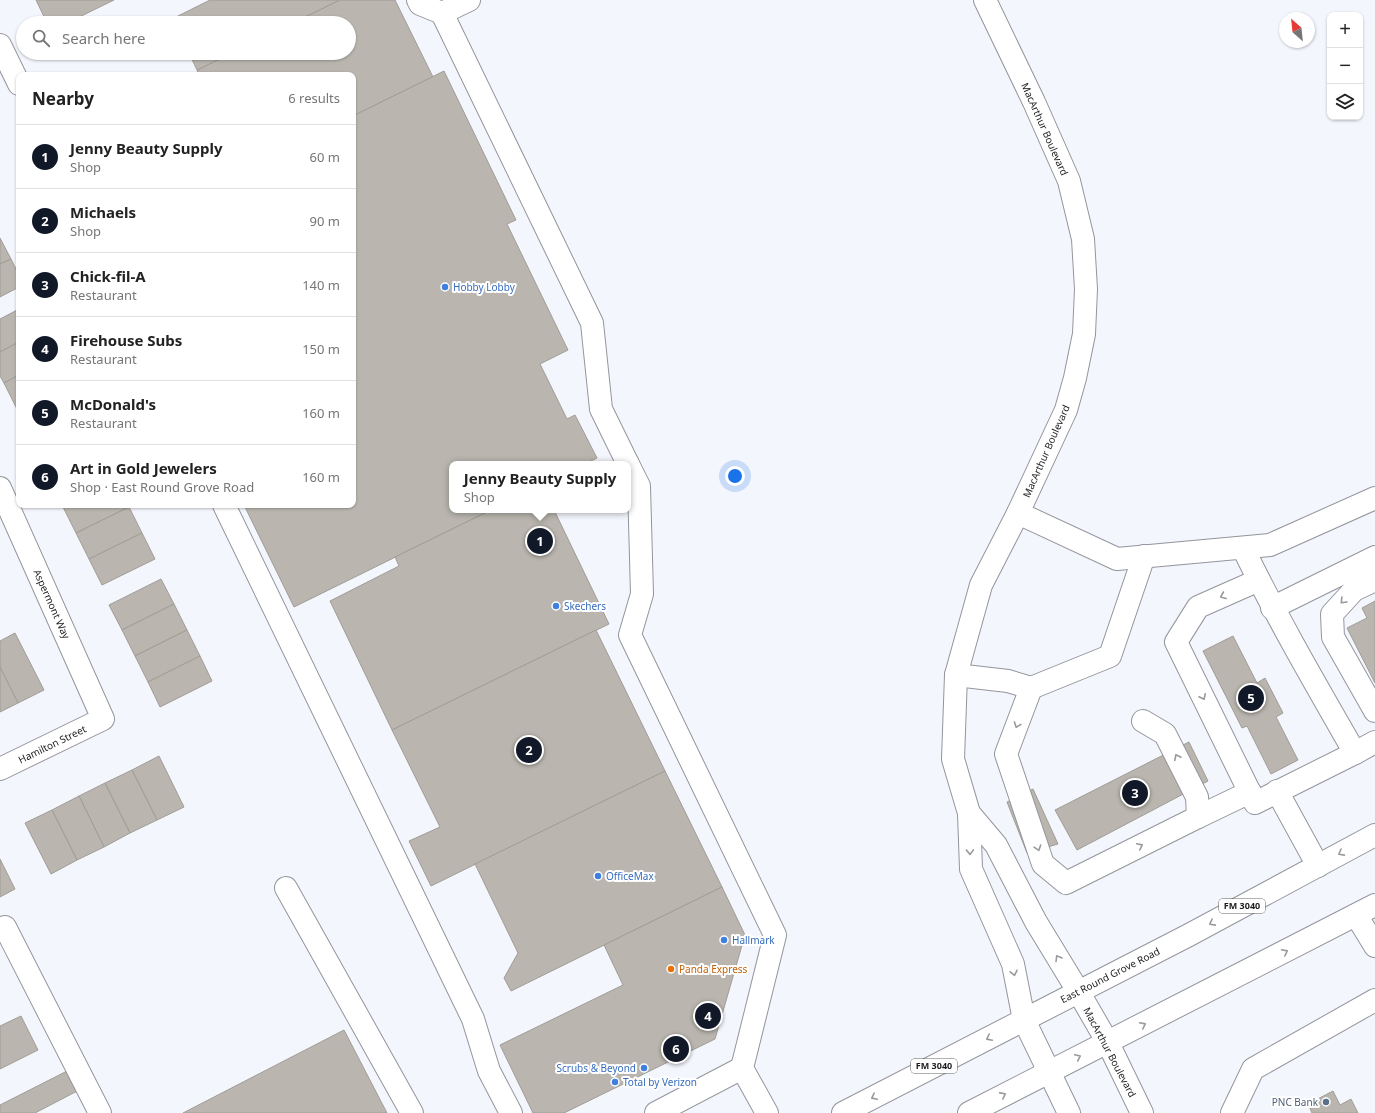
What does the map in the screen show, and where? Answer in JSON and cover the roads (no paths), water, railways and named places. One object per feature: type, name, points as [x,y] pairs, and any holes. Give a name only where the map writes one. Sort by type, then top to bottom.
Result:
[{"type":"main road","points":[[418,0],[420,4],[442,13],[592,323],[601,409],[627,461]]},
{"type":"main road","points":[[442,13],[469,0]]},
{"type":"main road","name":"MacArthur Boulevard","points":[[985,0],[1034,102],[1069,181],[1083,246],[1086,289],[1084,334],[1075,378],[1066,410],[1018,513],[981,585],[956,675],[953,759],[969,813],[996,845],[1036,922],[1108,1043],[1142,1113]]},
{"type":"main road","points":[[0,45],[16,78]]},
{"type":"main road","points":[[631,470],[639,486],[642,594],[630,635],[775,935],[742,1068],[767,1113]]},
{"type":"main road","name":"Aspermont Way","points":[[0,488],[103,719]]},
{"type":"main road","points":[[1018,513],[1117,559],[1270,545],[1375,498]]},
{"type":"main road","points":[[225,508],[473,1019],[489,1071],[511,1113]]},
{"type":"main road","points":[[1243,548],[1272,608],[1354,753]]},
{"type":"main road","points":[[956,675],[1008,680],[1031,688],[1110,656],[1144,556]]},
{"type":"main road","points":[[1272,608],[1375,557]]},
{"type":"main road","points":[[1253,797],[1176,642],[1198,607],[1259,580]]},
{"type":"main road","points":[[1375,580],[1354,590],[1332,614],[1333,637],[1375,711]]},
{"type":"main road","points":[[1031,688],[1006,754],[1043,864],[1066,883],[1198,817],[1253,797],[1277,791],[1375,742]]},
{"type":"main road","name":"Hamilton Street","points":[[0,769],[103,719]]},
{"type":"main road","points":[[1144,721],[1165,734],[1197,797],[1198,817]]},
{"type":"main road","points":[[1277,791],[1318,866]]},
{"type":"main road","points":[[969,813],[971,869],[1013,964],[1024,1020],[1069,1113]]},
{"type":"main road","name":"East Round Grove Road","points":[[844,1113],[1189,935],[1375,835]]},
{"type":"main road","points":[[286,888],[412,1113]]},
{"type":"main road","points":[[969,1113],[1048,1071],[1108,1043],[1375,905]]},
{"type":"main road","points":[[1356,915],[1375,946]]},
{"type":"main road","points":[[0,929],[5,927],[100,1113]]},
{"type":"main road","points":[[1232,1113],[1253,1069],[1375,1000]]},
{"type":"main road","points":[[656,1113],[742,1068]]},
{"type":"place","name":"Hobby Lobby","points":[[445,287]]},
{"type":"place","name":"Jenny Beauty Supply","points":[[540,541]]},
{"type":"place","name":"Skechers","points":[[556,606]]},
{"type":"place","name":"McDonald's","points":[[1251,698]]},
{"type":"place","name":"Michaels","points":[[529,750]]},
{"type":"place","name":"Chick-fil-A","points":[[1135,793]]},
{"type":"place","name":"OfficeMax","points":[[598,876]]},
{"type":"place","name":"Hallmark","points":[[724,940]]},
{"type":"place","name":"Panda Express","points":[[671,969]]},
{"type":"place","name":"Firehouse Subs","points":[[708,1016]]},
{"type":"place","name":"Art in Gold Jewelers","points":[[676,1049]]},
{"type":"place","name":"Scrubs & Beyond","points":[[644,1068]]},
{"type":"place","name":"Total by Verizon","points":[[615,1082]]},
{"type":"place","name":"PNC Bank","points":[[1326,1102]]}]
